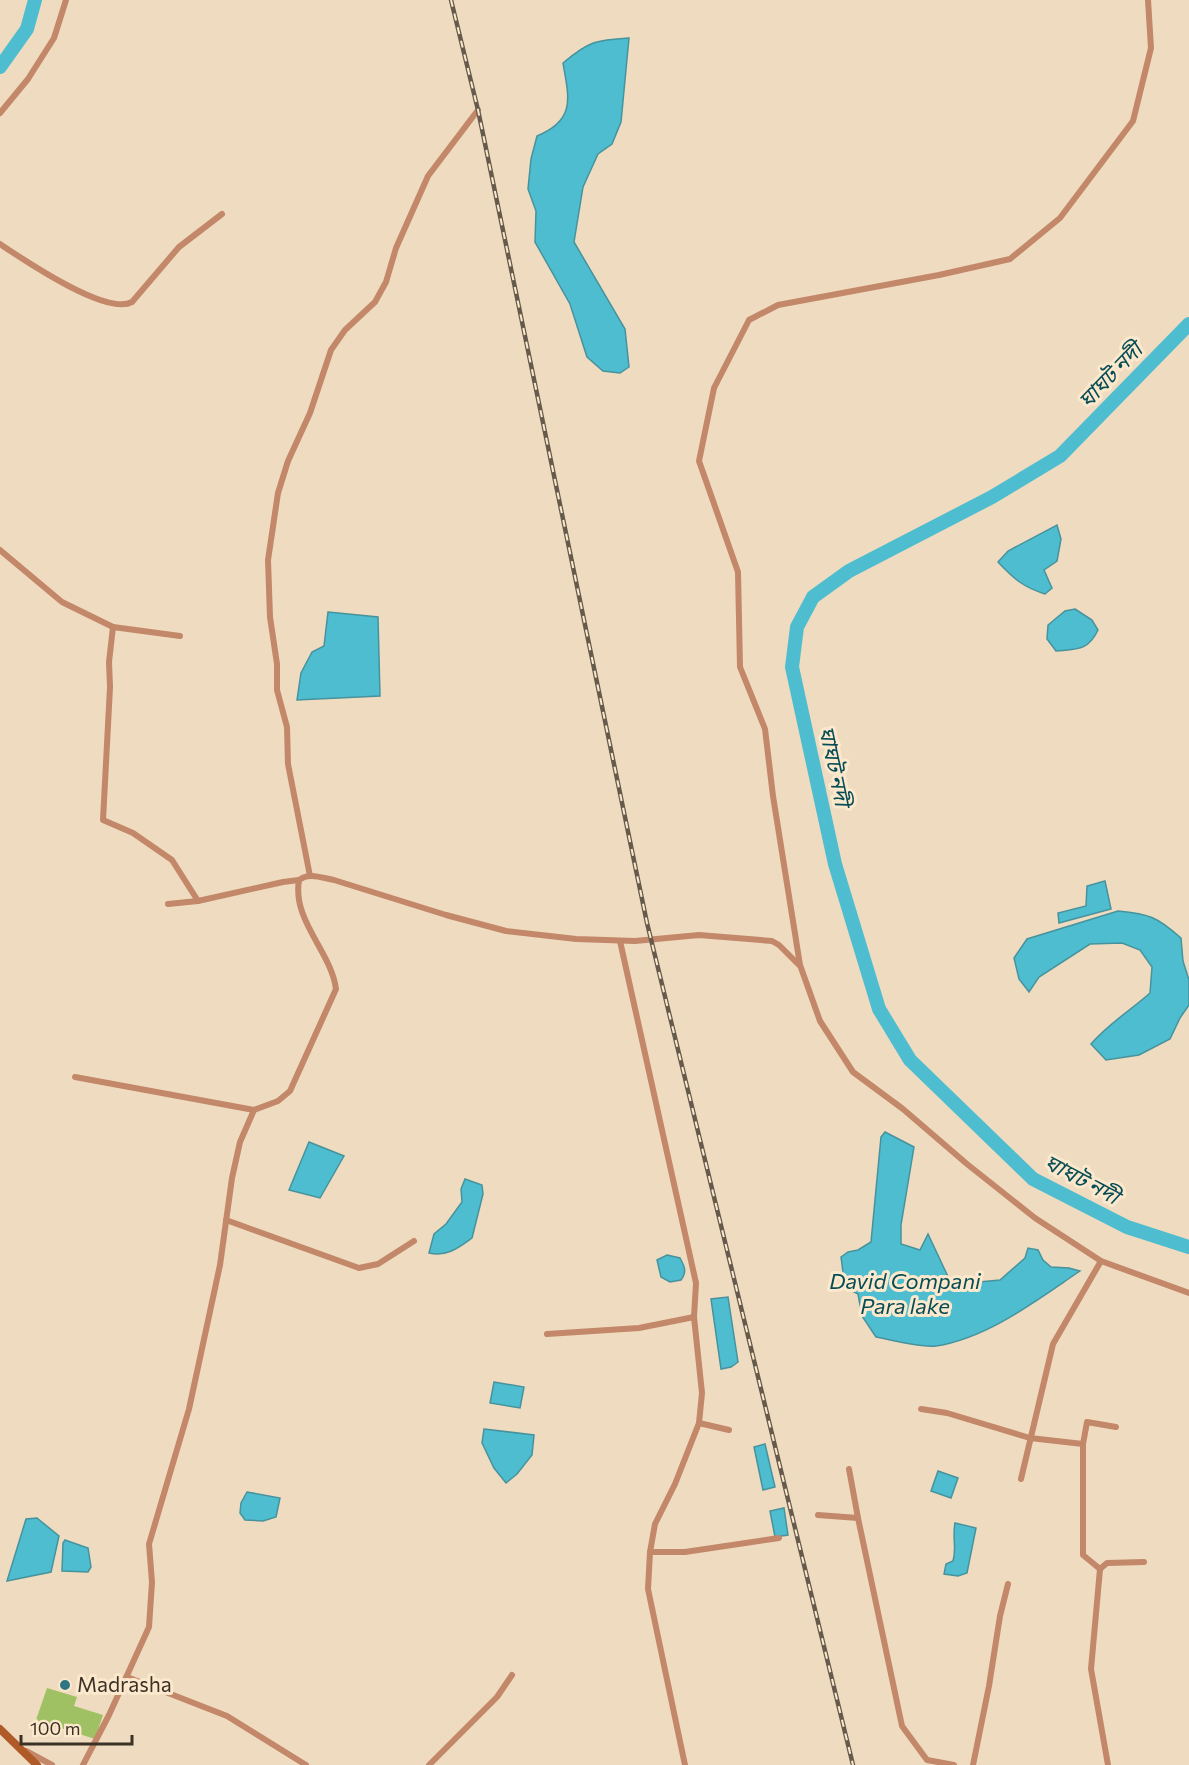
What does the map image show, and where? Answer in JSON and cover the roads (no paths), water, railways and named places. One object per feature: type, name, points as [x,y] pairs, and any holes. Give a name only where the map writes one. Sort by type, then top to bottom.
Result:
[{"type":"main road","points":[[0,1729],[37,1765]]},
{"type":"street","points":[[0,113],[28,79],[54,38],[66,0]]},
{"type":"street","points":[[1148,0],[1151,48],[1133,121],[1060,218],[1010,259],[939,275],[778,305],[749,320],[714,388],[699,460],[738,572],[740,667],[765,729],[773,796],[800,965],[820,1021],[853,1072],[903,1109],[1035,1218],[1101,1261],[1189,1293]]},
{"type":"street","points":[[310,876],[288,764],[287,727],[277,690],[277,664],[270,617],[268,560],[278,493],[288,461],[310,413],[331,350],[345,330],[375,302],[386,282],[396,248],[428,176],[478,110]]},
{"type":"street","points":[[0,244],[43,274],[115,304],[125,305],[132,302],[179,247],[222,214]]},
{"type":"street","points":[[0,550],[62,602],[113,627],[180,636]]},
{"type":"street","points":[[113,627],[109,662],[110,687],[103,820],[133,833],[172,860],[198,901]]},
{"type":"street","points":[[168,904],[198,901],[310,876],[334,880],[488,928],[576,939],[652,940],[699,935],[772,941],[800,965]]},
{"type":"street","points":[[75,1077],[254,1110],[278,1101],[290,1091],[336,989],[335,979],[311,933],[300,905],[299,880]]},
{"type":"street","points":[[620,941],[696,1283],[694,1317],[702,1393],[699,1424],[675,1484],[655,1524],[650,1552],[648,1589],[686,1765]]},
{"type":"street","points":[[83,1765],[149,1627],[152,1582],[149,1544],[189,1409],[220,1265],[232,1178],[240,1142],[254,1110]]},
{"type":"street","points":[[226,1220],[359,1268],[378,1264],[414,1241]]},
{"type":"street","points":[[1020,1479],[1053,1344],[1101,1261]]},
{"type":"street","points":[[547,1334],[639,1328],[694,1317]]},
{"type":"street","points":[[921,1409],[948,1413],[1030,1438],[1083,1444]]},
{"type":"street","points":[[1100,1569],[1083,1555],[1083,1444],[1087,1422],[1116,1427]]},
{"type":"street","points":[[699,1424],[729,1430]]},
{"type":"street","points":[[849,1469],[902,1726],[927,1760],[954,1765]]},
{"type":"street","points":[[818,1515],[858,1518]]},
{"type":"street","points":[[650,1552],[685,1552],[779,1538]]},
{"type":"street","points":[[1108,1765],[1091,1669],[1100,1569],[1107,1563],[1144,1562]]},
{"type":"street","points":[[973,1765],[1008,1584]]},
{"type":"street","points":[[429,1765],[497,1697],[512,1675]]},
{"type":"street","points":[[127,1677],[227,1716],[306,1765]]},
{"type":"street","points":[[19,1747],[52,1765]]},
{"type":"water","points":[[629,38],[621,122],[612,144],[598,154],[583,187],[574,242],[625,329],[629,367],[620,373],[603,371],[587,357],[570,304],[535,242],[536,211],[528,189],[531,159],[537,136],[558,123],[567,107],[568,97],[563,63],[593,43]]},
{"type":"water","points":[[1057,525],[1061,539],[1057,561],[1044,570],[1052,588],[1045,594],[1019,582],[998,562],[1008,551]]},
{"type":"water","points":[[1075,609],[1092,620],[1098,630],[1090,642],[1081,648],[1056,651],[1047,639],[1048,625],[1065,611]]},
{"type":"water","points":[[328,612],[378,617],[380,696],[297,700],[301,673],[312,652],[324,646]]},
{"type":"water","points":[[1105,881],[1111,909],[1059,923],[1058,913],[1086,906],[1087,886]]},
{"type":"water","points":[[1118,911],[1152,918],[1166,925],[1181,938],[1183,961],[1189,980],[1189,1005],[1170,1039],[1139,1055],[1106,1060],[1091,1044],[1150,993],[1152,967],[1140,950],[1122,943],[1090,944],[1039,977],[1029,992],[1019,979],[1014,958],[1027,939]]},
{"type":"water","name":"David Compani Para lake","points":[[885,1132],[914,1147],[901,1225],[901,1244],[920,1250],[928,1234],[951,1283],[962,1290],[979,1282],[1000,1280],[1025,1258],[1028,1248],[1038,1250],[1043,1260],[1051,1267],[1080,1271],[1011,1316],[955,1342],[930,1346],[876,1337],[862,1316],[858,1294],[845,1287],[841,1257],[871,1242],[881,1137]]},
{"type":"water","points":[[309,1142],[344,1156],[320,1198],[289,1190]]},
{"type":"water","points":[[465,1179],[482,1185],[483,1194],[472,1238],[447,1253],[429,1253],[434,1234],[446,1224],[462,1202],[461,1189]]},
{"type":"water","points":[[667,1255],[680,1258],[685,1269],[681,1280],[670,1282],[661,1277],[657,1260]]},
{"type":"water","points":[[728,1297],[738,1362],[731,1367],[721,1369],[711,1299]]},
{"type":"water","points":[[494,1382],[524,1387],[520,1408],[490,1403]]},
{"type":"water","points":[[484,1429],[534,1435],[532,1455],[517,1474],[506,1483],[494,1468],[482,1443]]},
{"type":"water","points":[[765,1444],[775,1487],[763,1490],[754,1447]]},
{"type":"water","points":[[938,1471],[958,1478],[951,1498],[931,1491]]},
{"type":"water","points":[[247,1492],[280,1498],[276,1517],[263,1521],[245,1520],[240,1513],[241,1503]]},
{"type":"water","points":[[784,1508],[788,1535],[775,1537],[770,1511]]},
{"type":"water","points":[[37,1518],[59,1536],[51,1572],[7,1581],[26,1519]]},
{"type":"water","points":[[955,1523],[976,1528],[967,1573],[958,1576],[944,1574],[946,1564],[953,1561]]},
{"type":"water","points":[[65,1540],[88,1548],[91,1567],[88,1572],[62,1571]]},
{"type":"waterway","name":"ঘাঘট নদী","points":[[0,67],[27,29],[35,0]]},
{"type":"waterway","name":"ঘাঘট নদী","points":[[1189,324],[1060,456],[992,497],[849,571],[813,597],[797,627],[792,667],[835,864],[879,1009],[910,1060],[1033,1179],[1127,1227],[1189,1247]]},
{"type":"railway","points":[[451,0],[478,110],[647,923],[853,1765]]},
{"type":"place","name":"Madrasha","points":[[65,1685]]}]
